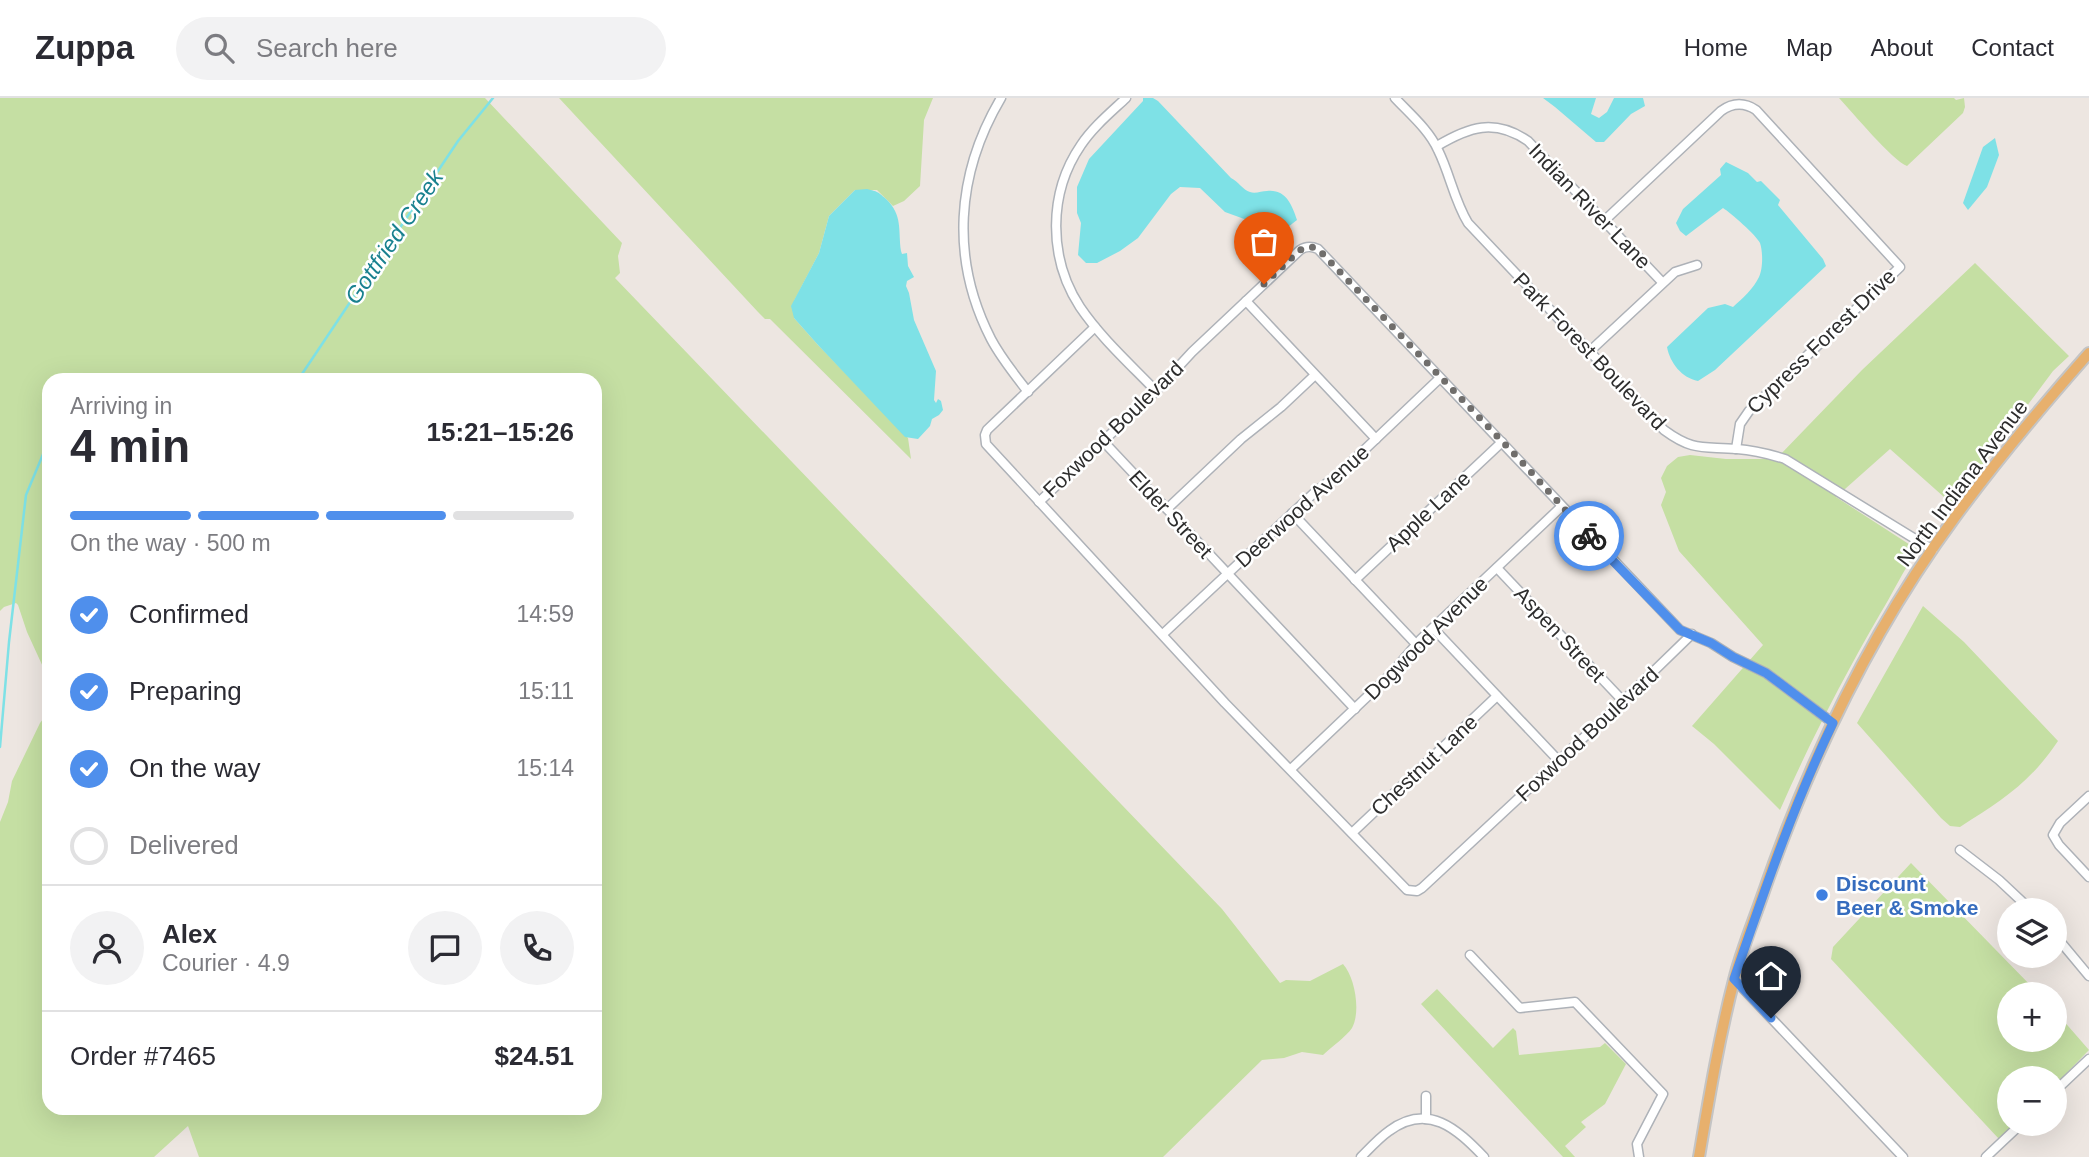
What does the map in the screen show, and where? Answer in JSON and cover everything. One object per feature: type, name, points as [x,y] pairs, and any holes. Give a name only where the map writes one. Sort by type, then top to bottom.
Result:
[{"type":"main road","name":"North Indiana Avenue","points":[[1699,1157],[1734,979],[1780,846],[1833,723],[1880,633],[1954,518],[2020,434],[2089,353]]},
{"type":"street","points":[[1001,98],[978,142],[971,166],[963,217],[964,245],[973,296],[981,319],[1003,359],[1028,392]]},
{"type":"street","points":[[1126,98],[1089,135],[1073,157],[1062,185],[1056,214],[1057,241],[1062,267],[1075,299],[1095,327],[1156,391]]},
{"type":"street","name":"Park Forest Boulevard","points":[[1395,98],[1437,146],[1455,200],[1468,223],[1664,430],[1673,437],[1701,448],[1736,449],[1785,459],[1933,550]]},
{"type":"street","name":"Cypress Forest Drive","points":[[1604,220],[1721,111],[1730,105],[1742,104],[1756,110],[1900,267],[1749,411],[1740,424],[1736,449]]},
{"type":"street","name":"Indian River Lane","points":[[1437,146],[1467,130],[1481,127],[1498,127],[1515,133],[1528,141],[1662,282]]},
{"type":"street","name":"Foxwood Boulevard","points":[[1692,634],[1417,891],[1411,891],[1403,888],[1225,703],[1038,502],[1300,250],[1314,247],[1680,630],[1692,634],[1711,643],[1766,673],[1833,723]]},
{"type":"street","points":[[1590,351],[1662,282],[1675,272],[1697,265]]},
{"type":"street","points":[[1246,301],[1376,439]]},
{"type":"street","points":[[1038,502],[987,447],[984,439],[987,430],[1095,327]]},
{"type":"street","points":[[1167,509],[1241,439],[1315,375]]},
{"type":"street","name":"Deerwood Avenue","points":[[1163,634],[1440,378]]},
{"type":"street","name":"Elder Street","points":[[1103,441],[1354,709]]},
{"type":"street","name":"Apple Lane","points":[[1355,580],[1502,442]]},
{"type":"street","name":"Dogwood Avenue","points":[[1291,769],[1390,676],[1416,644],[1562,507]]},
{"type":"street","points":[[1292,513],[1416,644]]},
{"type":"street","name":"Aspen Street","points":[[1497,568],[1623,701]]},
{"type":"street","points":[[1433,628],[1558,760]]},
{"type":"street","name":"Chestnut Lane","points":[[1352,833],[1497,696]]},
{"type":"street","points":[[2089,796],[2060,823],[2053,835],[2089,877]]},
{"type":"street","points":[[1960,850],[2018,898]]},
{"type":"street","points":[[2067,950],[2089,976]]},
{"type":"street","points":[[1471,955],[1520,1008],[1575,1002],[1662,1094],[1637,1144],[1639,1157]]},
{"type":"street","points":[[1734,979],[1903,1157]]},
{"type":"street","points":[[2067,1080],[2089,1059]]},
{"type":"street","points":[[1426,1096],[1426,1119]]},
{"type":"street","points":[[1361,1157],[1399,1125],[1426,1119],[1440,1121],[1458,1130],[1483,1157]]},
{"type":"street","points":[[1986,1157],[2008,1136]]},
{"type":"green space","points":[[0,98],[485,98],[622,243],[618,256],[620,273],[615,278],[1222,909],[1280,983],[1286,980],[1310,981],[1343,964],[1351,977],[1355,995],[1355,1021],[1346,1035],[1323,1055],[1302,1052],[1284,1058],[1262,1060],[1163,1157],[199,1157],[188,1126],[154,1157],[0,1157],[0,822],[12,781],[42,720],[42,1115],[602,1115],[602,373],[42,373],[42,665],[18,605],[16,603],[4,607],[0,611]]},
{"type":"green space","points":[[559,98],[933,98],[924,120],[920,186],[904,201],[893,206],[877,190],[855,190],[829,216],[819,253],[794,301],[794,318],[908,438],[911,459],[770,319],[765,319],[758,312]]},
{"type":"green space","points":[[1839,98],[1964,98],[1965,107],[1963,113],[1907,166],[1883,146]]},
{"type":"green space","points":[[1975,263],[2069,356],[2053,371],[1953,505],[1890,449],[1836,497],[1918,550],[1840,686],[1780,810],[1714,744],[1692,726],[1763,645],[1679,551],[1661,505],[1666,492],[1661,478],[1667,466],[1678,457],[1690,455],[1726,459],[1776,459],[1862,370]]},
{"type":"green space","points":[[1923,606],[1964,642],[2058,741],[2025,780],[1960,827],[1950,826],[1941,818],[1857,723]]},
{"type":"green space","points":[[1911,863],[1997,951],[1997,968],[2014,968],[2027,982],[1997,982],[1997,1052],[2067,1052],[2067,1025],[2089,1050],[2067,1073],[2067,1066],[1997,1066],[1997,1136],[2002,1136],[1999,1139],[1831,959],[1833,947]]},
{"type":"green space","points":[[1437,989],[1493,1048],[1513,1028],[1516,1031],[1519,1055],[1600,1047],[1605,1043],[1626,1064],[1605,1104],[1581,1122],[1586,1127],[1565,1146],[1575,1157],[1563,1157],[1421,1004]]},
{"type":"water","points":[[1143,98],[1158,101],[1231,178],[1245,189],[1254,193],[1274,191],[1284,195],[1297,220],[1279,234],[1267,232],[1247,220],[1225,212],[1200,188],[1180,187],[1171,194],[1138,238],[1097,263],[1086,263],[1078,255],[1081,223],[1077,213],[1077,187],[1089,159]]},
{"type":"water","points":[[1543,98],[1596,98],[1591,114],[1599,118],[1607,112],[1614,98],[1643,98],[1645,106],[1631,114],[1604,142],[1596,142]]},
{"type":"water","points":[[1995,138],[1999,155],[1987,187],[1968,210],[1963,203],[1983,147]]},
{"type":"water","points":[[1726,162],[1748,173],[1757,182],[1761,181],[1780,200],[1778,205],[1826,266],[1715,370],[1698,381],[1687,377],[1678,369],[1667,347],[1708,308],[1725,304],[1733,307],[1754,285],[1762,265],[1758,239],[1723,208],[1686,236],[1676,223],[1683,209],[1721,175],[1720,169]]},
{"type":"water","points":[[867,189],[886,199],[895,211],[899,223],[901,251],[902,254],[907,253],[908,266],[914,277],[907,281],[906,286],[914,320],[936,371],[934,400],[936,403],[938,399],[941,401],[943,410],[932,419],[930,426],[918,439],[905,437],[794,318],[791,306],[819,253],[829,216],[855,190]]},
{"type":"waterway","name":"Gottfried Creek","points":[[303,373],[458,141],[493,98]]},
{"type":"waterway","name":"Gottfried Creek","points":[[0,747],[26,495],[42,457]]},
{"type":"way so far","points":[[1264,284],[1304,247],[1318,249],[1589,536]]},
{"type":"place","name":"Discount Beer & Smoke","points":[[1822,895]]},
{"type":"route","points":[[1589,536],[1680,630],[1711,643],[1766,673],[1833,723],[1780,846],[1734,979],[1771,1018]]}]
